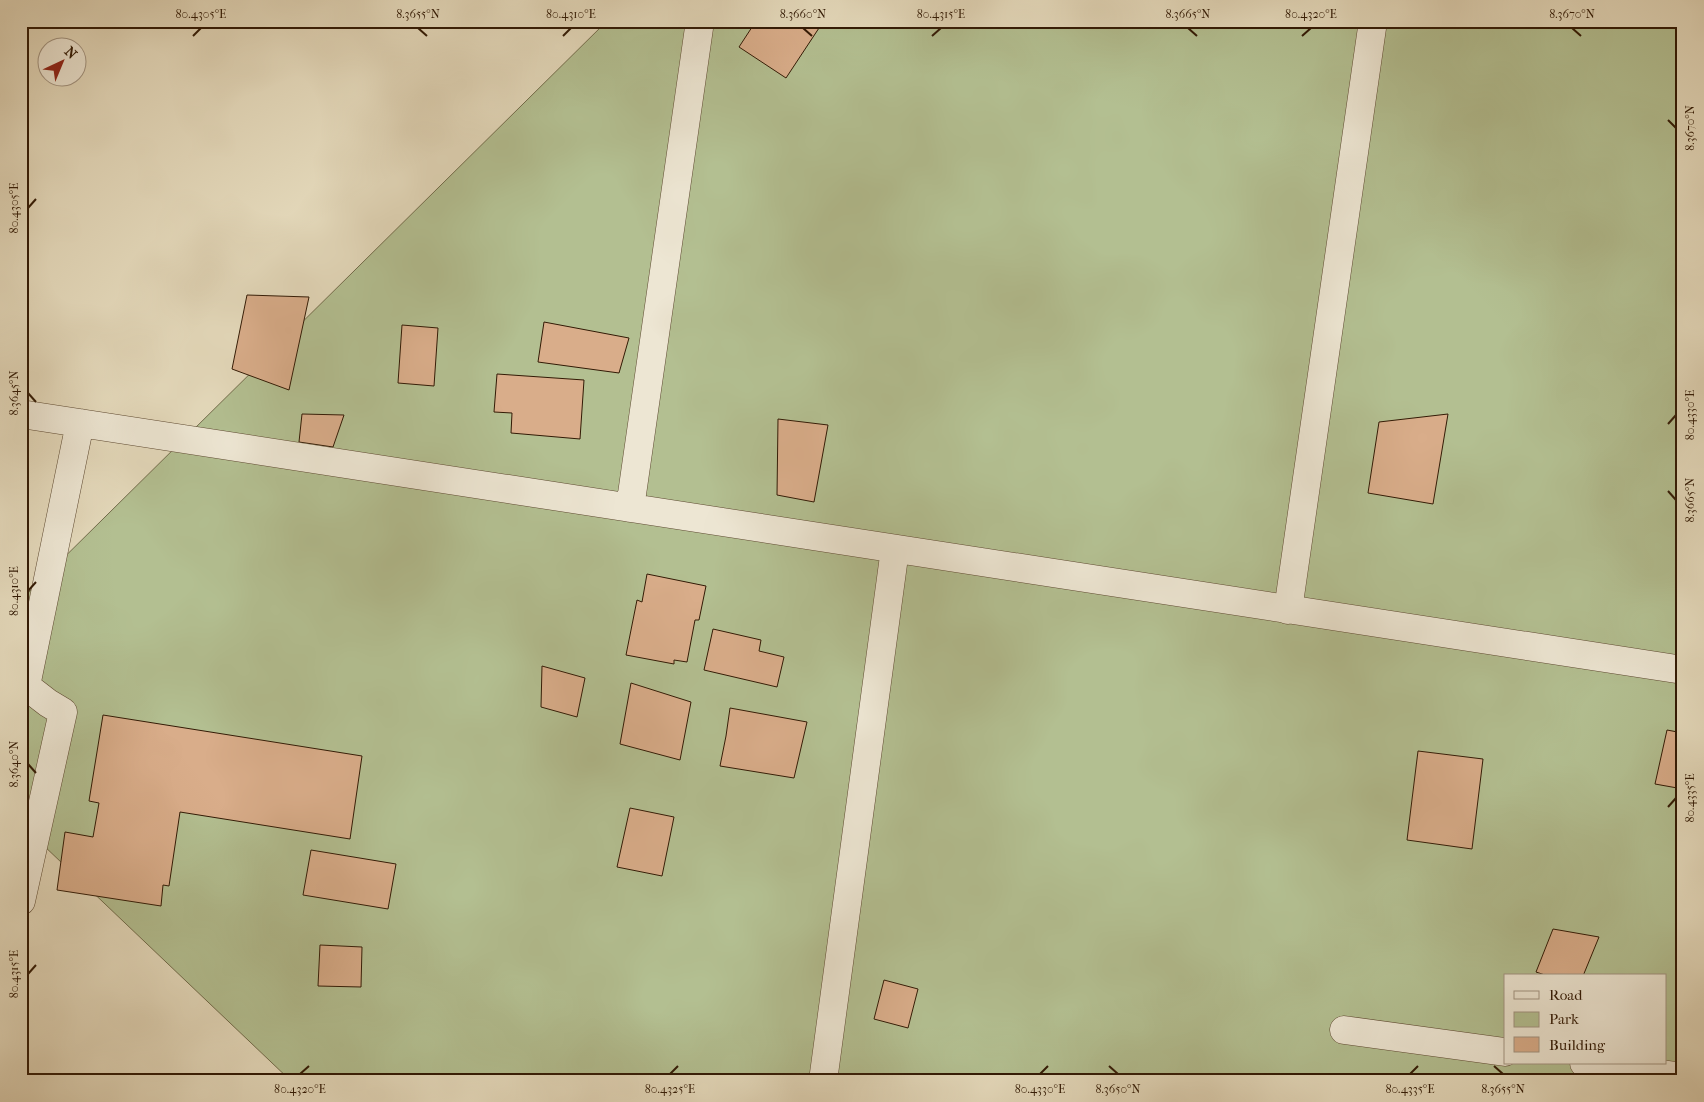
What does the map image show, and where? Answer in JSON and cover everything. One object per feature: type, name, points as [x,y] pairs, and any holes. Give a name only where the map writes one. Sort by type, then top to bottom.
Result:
[{"type":"street","points":[[630,508],[700,21]]},
{"type":"street","points":[[1288,610],[1372,21]]},
{"type":"street","points":[[21,414],[1683,670]]},
{"type":"street","points":[[21,901],[63,712],[26,686],[80,423]]},
{"type":"street","points":[[823,1081],[895,549]]},
{"type":"street","points":[[1344,1030],[1504,1052]]},
{"type":"street","points":[[1591,1064],[1683,1077]]},
{"type":"green space","points":[[607,21],[1683,21],[1683,1081],[291,1081],[21,824],[21,600]]},
{"type":"building","points":[[756,21],[809,21],[819,28],[786,78],[739,47]]},
{"type":"building","points":[[247,295],[309,297],[289,390],[232,369]]},
{"type":"building","points":[[544,322],[629,338],[619,373],[538,362]]},
{"type":"building","points":[[402,325],[438,328],[434,386],[398,383]]},
{"type":"building","points":[[497,374],[584,380],[580,439],[511,433],[512,413],[494,412]]},
{"type":"building","points":[[302,414],[344,415],[333,447],[299,442]]},
{"type":"building","points":[[1448,414],[1433,504],[1368,493],[1379,422]]},
{"type":"building","points":[[778,419],[828,425],[814,502],[777,495]]},
{"type":"building","points":[[647,574],[706,586],[699,620],[695,620],[687,662],[674,660],[674,664],[626,655],[637,600],[642,602]]},
{"type":"building","points":[[713,629],[761,640],[759,651],[784,657],[777,687],[704,670]]},
{"type":"building","points":[[542,666],[585,678],[577,717],[541,707]]},
{"type":"building","points":[[631,683],[691,702],[680,760],[620,744]]},
{"type":"building","points":[[730,708],[807,722],[794,778],[720,766]]},
{"type":"building","points":[[103,715],[362,756],[350,839],[180,812],[169,886],[163,885],[161,906],[57,890],[65,832],[93,837],[99,803],[89,801]]},
{"type":"building","points":[[1667,730],[1683,733],[1683,789],[1655,784]]},
{"type":"building","points":[[1418,751],[1483,759],[1472,849],[1407,840]]},
{"type":"building","points":[[630,808],[674,817],[662,876],[617,867]]},
{"type":"building","points":[[311,850],[396,864],[388,909],[303,895]]},
{"type":"building","points":[[1553,929],[1599,937],[1584,974],[1542,974],[1536,972]]},
{"type":"building","points":[[320,945],[362,947],[361,987],[318,986]]},
{"type":"building","points":[[884,980],[918,989],[908,1028],[874,1019]]}]
